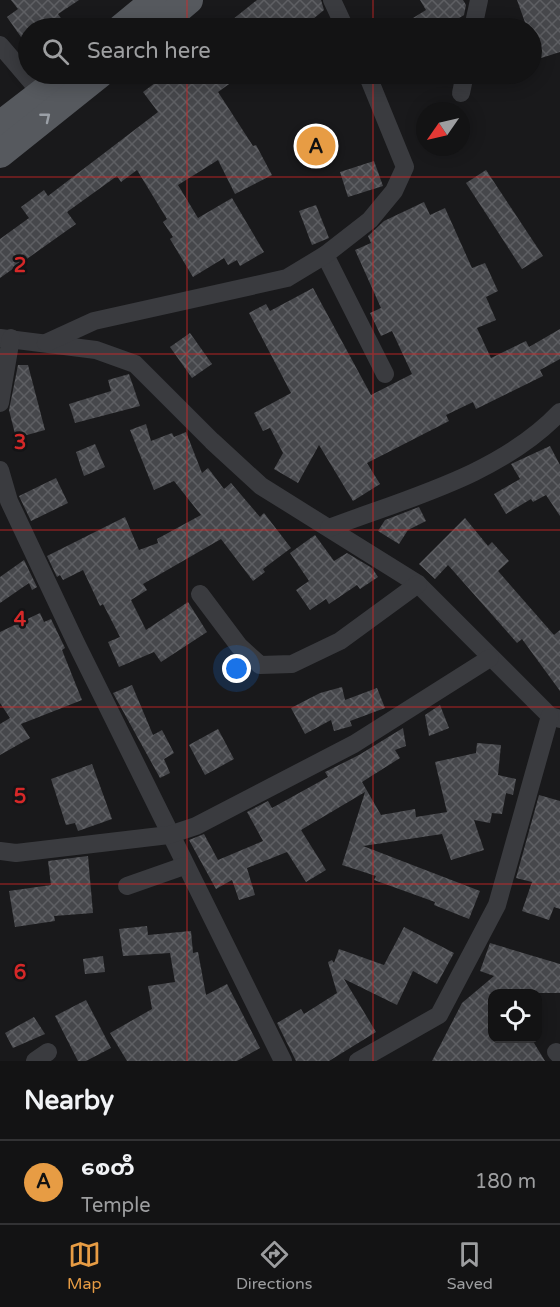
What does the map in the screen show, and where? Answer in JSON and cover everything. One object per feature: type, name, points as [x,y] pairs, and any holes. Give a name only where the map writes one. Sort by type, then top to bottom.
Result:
[{"type":"main road","points":[[141,14],[189,0]]},
{"type":"main road","points":[[0,125],[53,84]]},
{"type":"main road","points":[[0,154],[88,84]]},
{"type":"street","points":[[332,0],[340,18]]},
{"type":"street","points":[[476,18],[479,0]]},
{"type":"street","points":[[0,45],[18,66]]},
{"type":"street","points":[[33,84],[41,93]]},
{"type":"street","points":[[46,343],[94,321],[287,278],[325,255],[370,220],[394,191],[405,167],[371,84]]},
{"type":"street","points":[[461,93],[463,84]]},
{"type":"street","points":[[325,255],[385,374]]},
{"type":"street","points":[[0,403],[5,338],[96,350],[135,364],[261,486],[418,584],[490,658],[555,718],[497,904],[439,1015],[358,1061]]},
{"type":"street","points":[[328,528],[476,472],[540,433],[560,412]]},
{"type":"street","points":[[0,470],[9,501],[168,835],[282,1061]]},
{"type":"street","points":[[200,594],[239,646],[260,665],[292,664],[340,641],[418,584]]},
{"type":"street","points":[[0,851],[16,853],[168,835],[196,826],[354,744],[490,658]]},
{"type":"street","points":[[127,886],[184,866]]},
{"type":"building","points":[[11,0],[79,0],[58,14],[61,18],[18,18],[18,33],[7,17],[18,9]]},
{"type":"building","points":[[257,0],[321,0],[324,10],[314,18],[234,18]]},
{"type":"building","points":[[420,0],[463,0],[466,5],[464,15],[459,18],[413,18],[426,10]]},
{"type":"building","points":[[517,0],[560,0],[560,52],[542,58],[542,18],[523,18]]},
{"type":"building","points":[[154,84],[229,84],[218,92],[253,146],[256,145],[272,175],[235,194],[218,160],[178,185],[198,218],[232,198],[264,252],[240,266],[237,260],[228,265],[224,258],[193,277],[170,239],[173,237],[163,222],[167,219],[137,170],[121,182],[117,176],[67,212],[76,224],[0,278],[0,239],[29,218],[21,207],[44,190],[48,196],[158,112],[143,92]]},
{"type":"building","points":[[374,161],[383,186],[348,197],[340,172]]},
{"type":"building","points":[[486,170],[543,256],[522,269],[466,183]]},
{"type":"building","points":[[424,202],[430,215],[445,208],[472,268],[485,263],[498,291],[486,297],[496,320],[477,328],[491,358],[526,341],[529,347],[560,329],[560,359],[540,370],[543,376],[476,409],[473,402],[446,415],[449,421],[367,463],[380,484],[353,501],[319,445],[298,483],[274,469],[283,453],[270,428],[263,431],[254,413],[291,393],[249,313],[266,304],[270,311],[313,288],[371,395],[412,374],[392,331],[381,336],[370,313],[381,308],[355,250],[371,243],[368,236],[384,221]]},
{"type":"building","points":[[316,205],[329,238],[312,245],[299,211]]},
{"type":"building","points":[[190,333],[212,364],[192,378],[170,347]]},
{"type":"building","points":[[18,365],[28,365],[45,430],[16,438],[9,410]]},
{"type":"building","points":[[129,374],[140,406],[75,423],[69,404],[111,391],[108,380]]},
{"type":"building","points":[[146,424],[151,441],[172,433],[174,437],[186,432],[202,473],[208,468],[224,489],[231,483],[260,517],[264,513],[291,548],[263,569],[265,572],[253,581],[221,539],[143,584],[147,590],[131,600],[146,630],[188,602],[207,632],[161,662],[154,652],[119,667],[108,642],[120,637],[103,604],[100,606],[83,570],[63,580],[60,575],[57,577],[47,556],[125,517],[139,550],[158,543],[157,539],[201,515],[174,481],[154,490],[130,430]]},
{"type":"building","points":[[95,444],[105,467],[84,476],[76,452]]},
{"type":"building","points":[[550,446],[560,465],[560,516],[546,495],[533,502],[531,499],[506,514],[494,494],[520,479],[511,464]]},
{"type":"building","points":[[56,478],[68,503],[31,521],[19,496]]},
{"type":"building","points":[[419,507],[426,521],[408,530],[399,544],[378,531],[385,520]]},
{"type":"building","points":[[465,518],[488,546],[492,542],[509,561],[498,571],[554,635],[560,630],[560,691],[522,639],[517,643],[448,565],[435,579],[419,564]]},
{"type":"building","points":[[315,535],[334,561],[347,553],[372,568],[378,577],[360,589],[357,585],[329,604],[326,599],[310,610],[296,590],[309,581],[290,553]]},
{"type":"building","points":[[24,560],[37,587],[32,590],[29,583],[0,603],[0,577]]},
{"type":"building","points":[[40,613],[44,622],[51,619],[65,648],[62,650],[82,700],[21,724],[30,738],[0,755],[0,724],[10,718],[0,703],[0,632]]},
{"type":"building","points":[[132,685],[153,735],[162,730],[174,753],[164,759],[170,773],[160,778],[113,693]]},
{"type":"building","points":[[342,687],[345,700],[377,688],[385,708],[350,721],[352,726],[334,731],[331,720],[305,734],[291,708],[320,693]]},
{"type":"building","points":[[440,705],[449,728],[429,736],[425,715]]},
{"type":"building","points":[[403,728],[406,746],[395,750],[400,758],[362,782],[381,815],[415,809],[416,817],[447,812],[435,762],[476,753],[477,743],[501,745],[498,775],[516,779],[513,795],[506,793],[502,814],[492,813],[490,823],[474,820],[484,850],[451,860],[442,834],[363,846],[480,891],[469,919],[434,905],[435,902],[374,880],[376,876],[342,865],[365,792],[301,830],[326,870],[306,882],[287,852],[247,868],[255,895],[239,900],[232,880],[216,889],[189,840],[204,834],[218,860],[263,841],[247,812],[268,801],[272,808],[328,777],[325,772],[359,755]]},
{"type":"building","points":[[218,729],[234,759],[205,775],[189,745]]},
{"type":"building","points":[[92,764],[112,819],[78,831],[75,823],[66,825],[51,779]]},
{"type":"building","points":[[539,795],[560,801],[560,909],[554,907],[549,920],[522,911],[532,882],[516,878]]},
{"type":"building","points":[[88,856],[93,913],[54,916],[55,921],[15,927],[9,891],[51,885],[48,861]]},
{"type":"building","points":[[147,926],[148,935],[191,931],[193,953],[198,952],[206,995],[227,984],[260,1048],[237,1061],[127,1061],[110,1033],[152,1009],[148,986],[175,982],[170,953],[123,956],[119,929]]},
{"type":"building","points":[[404,927],[454,953],[437,984],[413,971],[397,1005],[344,979],[376,1032],[329,1061],[296,1061],[277,1023],[301,1009],[304,1014],[337,993],[328,962],[332,960],[334,963],[339,949],[384,965]]},
{"type":"building","points":[[490,943],[560,964],[560,993],[542,993],[542,989],[488,989],[488,1043],[534,1043],[545,1061],[432,1061],[462,1003],[494,976],[480,971]]},
{"type":"building","points":[[103,956],[105,972],[85,974],[83,959]]},
{"type":"building","points":[[86,1000],[111,1048],[86,1061],[78,1061],[55,1016]]},
{"type":"building","points":[[34,1017],[45,1034],[13,1048],[5,1033]]},
{"type":"place","name":"စေတီ","points":[[316,146]]}]
